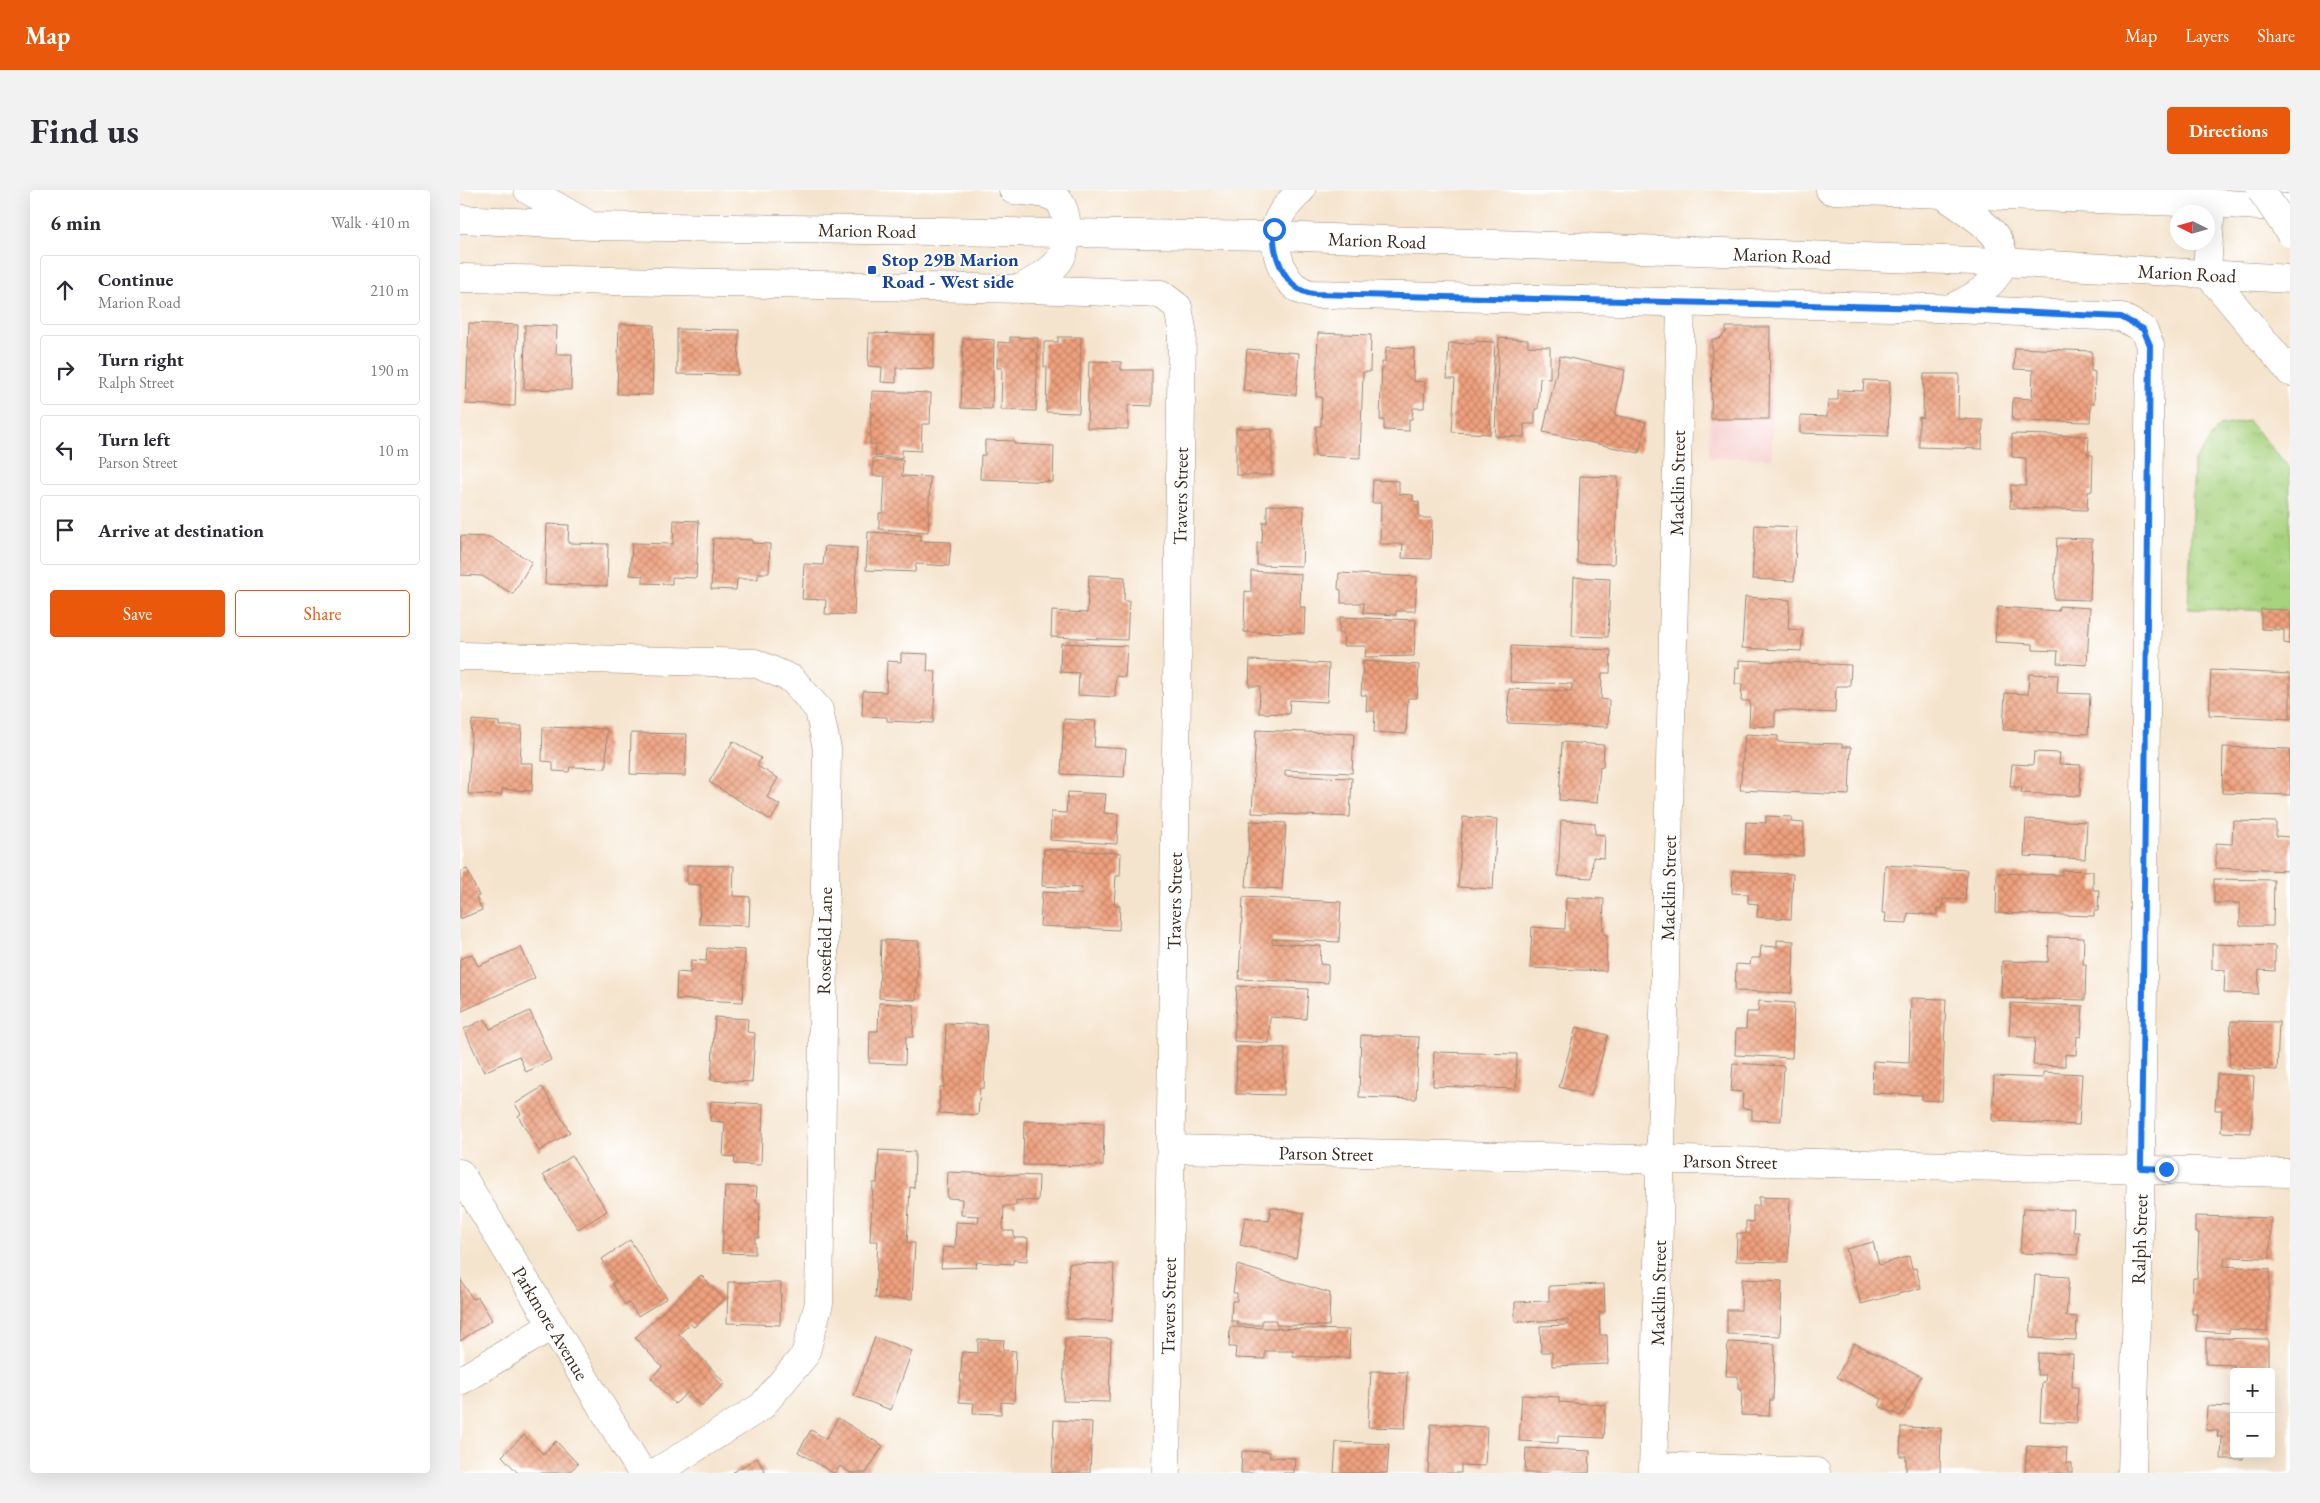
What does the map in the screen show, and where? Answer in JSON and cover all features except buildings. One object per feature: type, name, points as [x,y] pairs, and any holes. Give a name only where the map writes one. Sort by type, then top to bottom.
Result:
[{"type":"main road","points":[[528,190],[592,226]]},
{"type":"main road","points":[[460,278],[1020,289],[1057,264],[1063,254],[1066,233],[1064,210],[1057,199],[1047,194],[1013,190]]},
{"type":"main road","points":[[1301,190],[1282,210],[1276,224],[1274,236],[1277,254],[1287,278],[1297,289],[1308,293],[1682,304],[1949,309],[1984,290],[1995,279],[2002,262],[2001,250],[1992,233],[1941,193]]},
{"type":"main road","points":[[1830,190],[2211,203],[2290,208]]},
{"type":"main road","points":[[2261,190],[2290,233]]},
{"type":"main road","points":[[2211,203],[2208,273],[2290,372]]},
{"type":"main road","name":"Marion Road","points":[[460,219],[592,226],[1274,236],[2002,262],[2208,273],[2290,280]]},
{"type":"main road","name":"Travers Street","points":[[1020,289],[1161,294],[1178,307],[1182,329],[1166,1473]]},
{"type":"main road","name":"Macklin Street","points":[[1653,1469],[1682,304]]},
{"type":"main road","name":"Ralph Street","points":[[1949,309],[2121,317],[2143,329],[2150,345],[2141,1168],[2132,1473]]},
{"type":"main road","name":"Rosefield Lane","points":[[460,656],[755,663],[792,680],[819,710],[827,749],[819,1303],[805,1355],[761,1407],[655,1473]]},
{"type":"main road","name":"Parson Street","points":[[1171,1149],[2141,1168],[2290,1173]]},
{"type":"main road","name":"Parkmore Avenue","points":[[460,1173],[642,1473]]},
{"type":"main road","points":[[460,1381],[553,1324]]},
{"type":"main road","points":[[1653,1469],[1816,1472]]},
{"type":"shaded area","points":[[1724,326],[1772,326],[1772,458],[1709,458],[1711,337]]},
{"type":"green space","points":[[2248,421],[2290,468],[2290,611],[2188,609],[2194,462],[2219,426]]},
{"type":"place","name":"Stop 29B Marion Road - West side","points":[[872,270]]},
{"type":"route","points":[[1274,229],[1277,254],[1287,278],[1297,289],[1313,294],[1682,304],[1934,308],[2121,317],[2143,329],[2150,345],[2141,1168],[2166,1169]]}]
